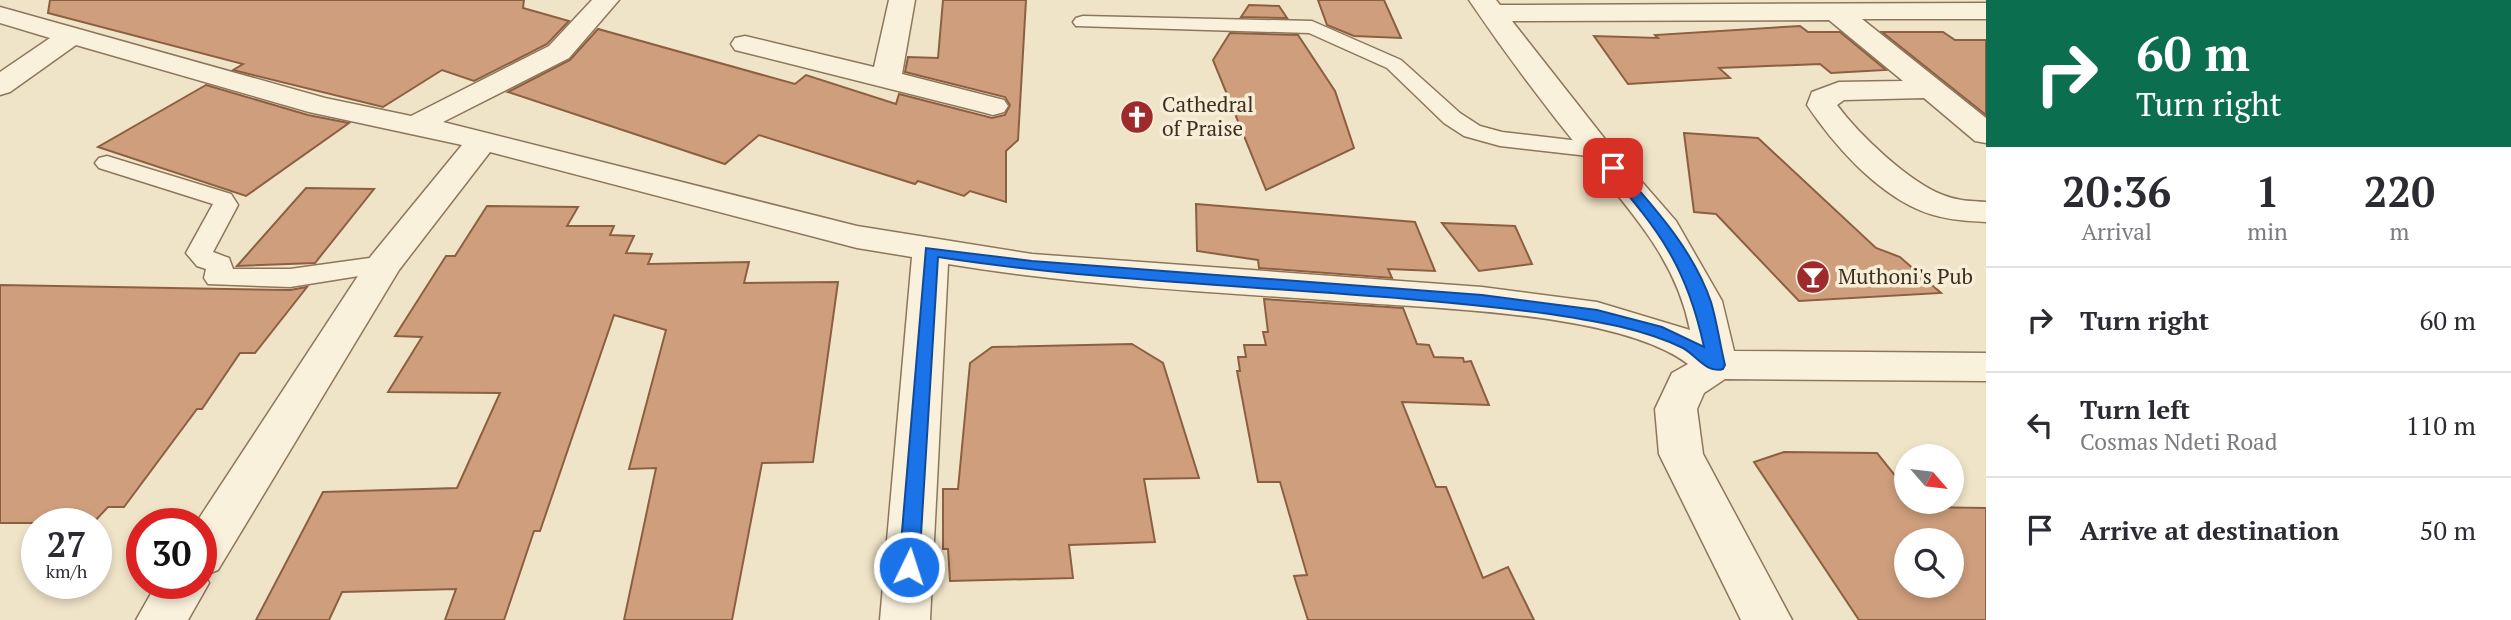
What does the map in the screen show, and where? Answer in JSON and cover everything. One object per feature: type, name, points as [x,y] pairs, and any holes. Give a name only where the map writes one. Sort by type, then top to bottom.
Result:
[{"type":"street","points":[[418,125],[437,112],[559,52],[606,0]]},
{"type":"street","points":[[886,79],[902,0]]},
{"type":"street","points":[[1486,7],[1711,5],[1835,11],[1986,11]]},
{"type":"street","points":[[1486,7],[1597,150],[1659,221],[1703,302],[1717,365]]},
{"type":"street","points":[[1835,11],[1986,134]]},
{"type":"street","points":[[0,15],[320,106],[483,140],[857,237],[1032,266],[1482,300],[1597,315],[1656,331],[1692,346],[1717,365]]},
{"type":"street","points":[[0,86],[71,36]]},
{"type":"street","points":[[745,44],[993,106]]},
{"type":"street","points":[[1929,89],[1839,91],[1823,98],[1822,105],[1836,125],[1909,190],[1948,208],[1986,212]]},
{"type":"street","points":[[217,530],[384,264],[483,140]]},
{"type":"street","points":[[905,620],[931,251]]},
{"type":"street","points":[[1767,620],[1681,454],[1676,410],[1687,384],[1717,365],[1986,367]]},
{"type":"street","points":[[161,620],[174,599]]},
{"type":"lane","points":[[1083,22],[1312,27],[1394,64],[1452,118],[1472,131],[1500,139],[1597,150]]},
{"type":"lane","points":[[107,163],[222,199],[226,205],[199,253],[206,260],[220,264],[218,278],[290,278],[384,264]]},
{"type":"building","points":[[50,0],[524,0],[523,8],[569,21],[547,44],[474,81],[442,70],[383,107],[233,70],[243,64],[48,13]]},
{"type":"building","points":[[943,0],[1026,0],[1018,140],[1006,151],[1006,202],[970,191],[964,196],[918,181],[915,184],[759,135],[725,164],[508,92],[570,60],[598,29],[795,84],[806,75],[896,104],[899,94],[992,118],[1005,115],[1010,105],[1005,97],[905,72],[908,57],[938,58]]},
{"type":"building","points":[[1318,0],[1384,0],[1401,38],[1354,36],[1327,25]]},
{"type":"building","points":[[1249,5],[1279,6],[1287,18],[1241,17]]},
{"type":"building","points":[[1800,26],[1808,32],[1840,32],[1886,70],[1831,73],[1820,64],[1719,68],[1730,78],[1628,84],[1594,36],[1658,38],[1655,35]]},
{"type":"building","points":[[1882,32],[1943,32],[1955,40],[1986,40],[1986,115]]},
{"type":"building","points":[[1230,33],[1298,35],[1335,91],[1354,148],[1266,190],[1213,60]]},
{"type":"building","points":[[206,85],[308,115],[349,123],[246,196],[98,147]]},
{"type":"building","points":[[1684,133],[1758,138],[1876,248],[1900,257],[1941,293],[1799,301],[1716,214],[1694,212]]},
{"type":"building","points":[[306,188],[374,189],[315,263],[237,266]]},
{"type":"building","points":[[1196,204],[1415,222],[1435,271],[1388,269],[1392,278],[1259,268],[1258,260],[1197,251]]},
{"type":"building","points":[[487,206],[578,207],[567,226],[614,226],[610,235],[634,236],[626,253],[652,254],[648,264],[749,262],[744,283],[838,282],[813,462],[762,463],[732,620],[624,620],[656,468],[629,469],[666,330],[614,315],[540,531],[534,531],[504,620],[445,620],[456,589],[342,592],[329,620],[256,620],[323,492],[457,488],[500,393],[388,392],[422,337],[395,336],[446,256],[455,256]]},
{"type":"building","points":[[1442,223],[1515,226],[1532,264],[1479,271]]},
{"type":"building","points":[[0,285],[290,290],[307,287],[255,353],[240,353],[202,409],[197,409],[124,507],[21,508],[21,523],[0,523]]},
{"type":"building","points":[[1264,299],[1403,308],[1417,344],[1429,345],[1434,357],[1463,358],[1464,362],[1471,361],[1489,405],[1402,402],[1436,487],[1446,487],[1483,578],[1508,567],[1534,620],[1308,620],[1294,576],[1307,575],[1280,482],[1258,482],[1237,371],[1240,371],[1238,357],[1246,357],[1244,345],[1266,345],[1263,332],[1268,332]]},
{"type":"building","points":[[1132,344],[1163,363],[1199,478],[1144,479],[1155,542],[1069,545],[1073,578],[950,581],[948,549],[943,549],[943,489],[958,489],[970,363],[992,347]]},
{"type":"building","points":[[1784,452],[1877,453],[1894,474],[1894,514],[1964,514],[1964,508],[1986,508],[1986,620],[1859,620],[1754,462]]},
{"type":"place","name":"Cathedral of Praise","points":[[1137,117]]},
{"type":"place","name":"Muthoni's Pub","points":[[1813,277]]},
{"type":"route","points":[[909,567],[931,251],[1032,266],[1482,300],[1597,315],[1656,331],[1692,346],[1717,365],[1703,302],[1685,265],[1659,221],[1613,168]]}]
